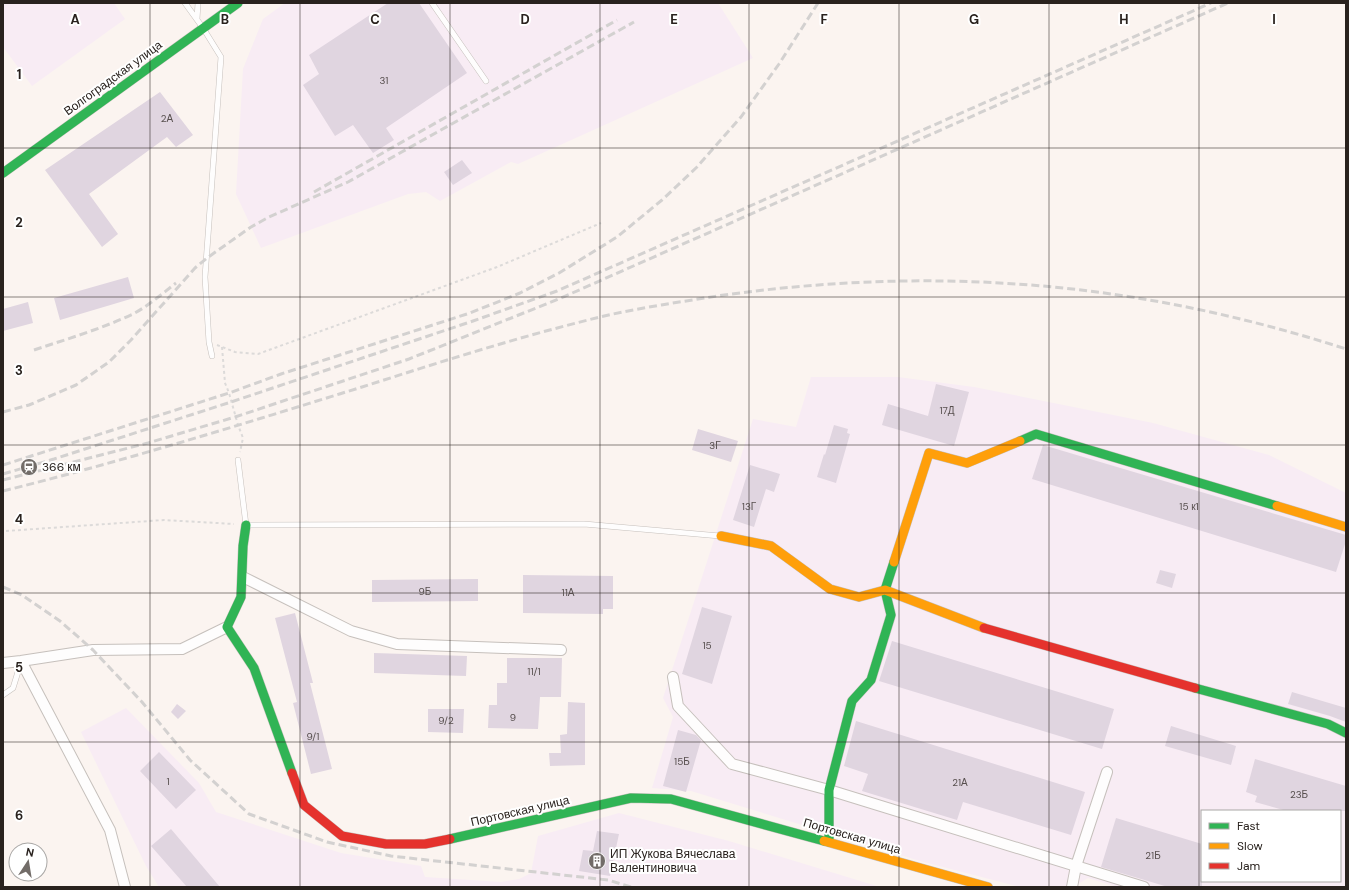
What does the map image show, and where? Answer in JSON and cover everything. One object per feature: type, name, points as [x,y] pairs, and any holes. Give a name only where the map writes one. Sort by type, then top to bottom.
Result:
[{"type":"street","name":"Волгоградская улица","points":[[3,173],[238,3]]},
{"type":"street","points":[[829,842],[829,790],[852,701],[871,680],[892,615],[885,590],[929,453],[967,463],[1036,434],[1346,527]]},
{"type":"street","points":[[3,663],[93,650],[182,649],[228,628],[241,598],[243,546],[246,525]]},
{"type":"street","points":[[721,536],[771,546],[830,590],[859,597],[885,590],[988,630],[1328,724],[1346,733]]},
{"type":"street","points":[[243,577],[350,631],[397,644],[561,650]]},
{"type":"street","name":"Портовская улица","points":[[228,628],[254,668],[304,805],[342,836],[386,844],[425,844],[632,798],[671,799],[988,887]]},
{"type":"street","points":[[21,661],[110,830],[125,887]]},
{"type":"street","points":[[673,677],[678,706],[732,764],[829,790],[1144,887]]},
{"type":"street","points":[[1072,887],[1076,866],[1107,772]]},
{"type":"lane","points":[[185,3],[204,28],[221,57],[205,277],[209,342],[212,356]]},
{"type":"lane","points":[[197,19],[198,3]]},
{"type":"lane","points":[[432,3],[486,81]]},
{"type":"lane","points":[[238,460],[246,525],[584,524],[721,536]]},
{"type":"lane","points":[[3,695],[13,688],[21,661]]},
{"type":"path","points":[[209,342],[235,352],[258,354],[497,267],[601,223]]},
{"type":"path","points":[[222,347],[225,383],[243,438],[238,460]]},
{"type":"path","points":[[6,531],[164,520],[246,525]]},
{"type":"shaded area","points":[[3,3],[114,3],[125,19],[32,86],[3,47]]},
{"type":"shaded area","points":[[285,3],[718,3],[753,58],[518,164],[511,162],[440,201],[426,192],[408,194],[261,248],[236,194],[243,69],[263,19]]},
{"type":"shaded area","points":[[811,377],[898,377],[974,387],[1153,423],[1269,455],[1346,493],[1346,887],[1118,887],[1088,878],[1073,887],[1020,887],[920,861],[691,791],[652,788],[673,717],[663,698],[753,419],[796,427]]},
{"type":"shaded area","points":[[126,708],[199,783],[216,812],[341,853],[421,866],[425,877],[501,882],[519,879],[531,873],[538,836],[619,813],[729,841],[880,887],[159,887],[146,866],[81,732]]},
{"type":"building","points":[[388,3],[419,3],[467,73],[386,128],[394,140],[373,153],[353,125],[335,136],[303,85],[319,74],[309,55]]},
{"type":"building","points":[[160,92],[193,135],[176,147],[167,137],[89,194],[118,234],[102,247],[45,170]]},
{"type":"building","points":[[462,160],[472,173],[453,185],[444,172]]},
{"type":"building","points":[[128,277],[134,298],[60,320],[54,298]]},
{"type":"building","points":[[28,302],[33,323],[3,331],[3,309]]},
{"type":"building","points":[[936,384],[969,392],[954,446],[882,425],[888,404],[928,416]]},
{"type":"building","points":[[834,425],[848,429],[847,433],[850,434],[836,483],[817,477]]},
{"type":"building","points":[[698,429],[738,441],[731,462],[692,450]]},
{"type":"building","points":[[1043,445],[1346,535],[1346,541],[1336,572],[1032,479]]},
{"type":"building","points":[[750,465],[780,474],[774,492],[766,489],[754,527],[733,520]]},
{"type":"building","points":[[1160,570],[1176,574],[1172,588],[1156,583]]},
{"type":"building","points":[[523,575],[613,576],[613,609],[603,609],[603,614],[523,613]]},
{"type":"building","points":[[478,579],[478,601],[372,602],[372,580]]},
{"type":"building","points":[[702,607],[732,616],[712,684],[682,674]]},
{"type":"building","points":[[295,613],[313,683],[310,683],[332,769],[311,774],[293,703],[297,702],[275,618]]},
{"type":"building","points":[[892,641],[1114,709],[1102,749],[879,681]]},
{"type":"building","points":[[374,653],[467,656],[466,676],[374,673]]},
{"type":"building","points":[[507,658],[562,658],[561,697],[540,697],[538,729],[488,728],[489,705],[497,705],[497,683],[507,683]]},
{"type":"building","points":[[1292,692],[1346,708],[1346,722],[1288,704]]},
{"type":"building","points":[[568,702],[585,703],[585,765],[550,766],[549,753],[561,753],[560,735],[567,734]]},
{"type":"building","points":[[177,704],[186,711],[178,719],[171,712]]},
{"type":"building","points":[[428,709],[464,709],[463,733],[428,732]]},
{"type":"building","points":[[856,721],[1085,792],[1071,835],[963,802],[957,820],[862,791],[868,774],[844,766]]},
{"type":"building","points":[[1171,726],[1236,746],[1231,765],[1165,746]]},
{"type":"building","points":[[678,730],[696,735],[701,740],[686,792],[663,786]]},
{"type":"building","points":[[159,752],[196,790],[176,809],[140,771]]},
{"type":"building","points":[[1255,759],[1346,786],[1346,811],[1283,810],[1255,802],[1257,796],[1246,792]]},
{"type":"building","points":[[1116,818],[1201,844],[1202,887],[1168,887],[1101,867]]},
{"type":"building","points":[[171,829],[220,887],[187,887],[151,846]]},
{"type":"building","name":"ИП Жукова Вячеслава Валентиновича","points":[[597,831],[619,834],[610,876],[579,871],[583,850],[593,851]]},
{"type":"railway","points":[[3,465],[229,393],[281,374],[470,313],[520,293],[559,273],[617,237],[662,200],[697,167],[741,117],[779,64],[818,3]]},
{"type":"railway","points":[[3,474],[231,402],[473,321],[557,291],[1211,3]]},
{"type":"railway","points":[[3,480],[148,443],[235,417],[409,359],[561,298],[1228,3]]},
{"type":"railway","points":[[314,192],[617,20]]},
{"type":"railway","points":[[3,412],[29,405],[76,385],[109,362],[131,340],[195,268],[251,227],[269,217],[348,182],[634,22]]},
{"type":"railway","points":[[3,491],[183,442],[531,335],[588,320],[636,309],[717,296],[798,287],[878,282],[957,281],[1035,285],[1112,294],[1190,308],[1268,326],[1346,349]]},
{"type":"railway","points":[[34,350],[96,329],[133,314],[150,304],[176,283]]},
{"type":"railway","points":[[3,587],[22,595],[60,621],[93,650],[142,702],[190,760],[249,814],[327,842],[391,856],[608,880],[631,887]]},
{"type":"traffic: fast","points":[[3,173],[238,3]]},
{"type":"traffic: fast","points":[[1020,441],[1036,434],[1277,506]]},
{"type":"traffic: fast","points":[[246,525],[243,546],[241,597],[227,627],[254,668],[292,773]]},
{"type":"traffic: fast","points":[[829,842],[829,790],[852,701],[871,680],[891,615],[885,590],[894,562]]},
{"type":"traffic: fast","points":[[1195,688],[1328,724],[1346,733]]},
{"type":"traffic: fast","points":[[450,839],[631,798],[671,799],[824,841]]},
{"type":"traffic: slow","points":[[894,562],[929,453],[967,463],[1020,441]]},
{"type":"traffic: slow","points":[[1277,506],[1346,527]]},
{"type":"traffic: slow","points":[[721,536],[771,546],[830,589],[859,597],[885,590],[984,628]]},
{"type":"traffic: slow","points":[[824,841],[988,887]]},
{"type":"traffic: jam","points":[[984,628],[1195,688]]},
{"type":"traffic: jam","points":[[292,773],[304,805],[342,836],[386,844],[425,844],[450,839]]},
{"type":"place","name":"366 км","points":[[29,467]]},
{"type":"place","name":"ИП Жукова Вячеслава Валентиновича","points":[[597,861]]}]
